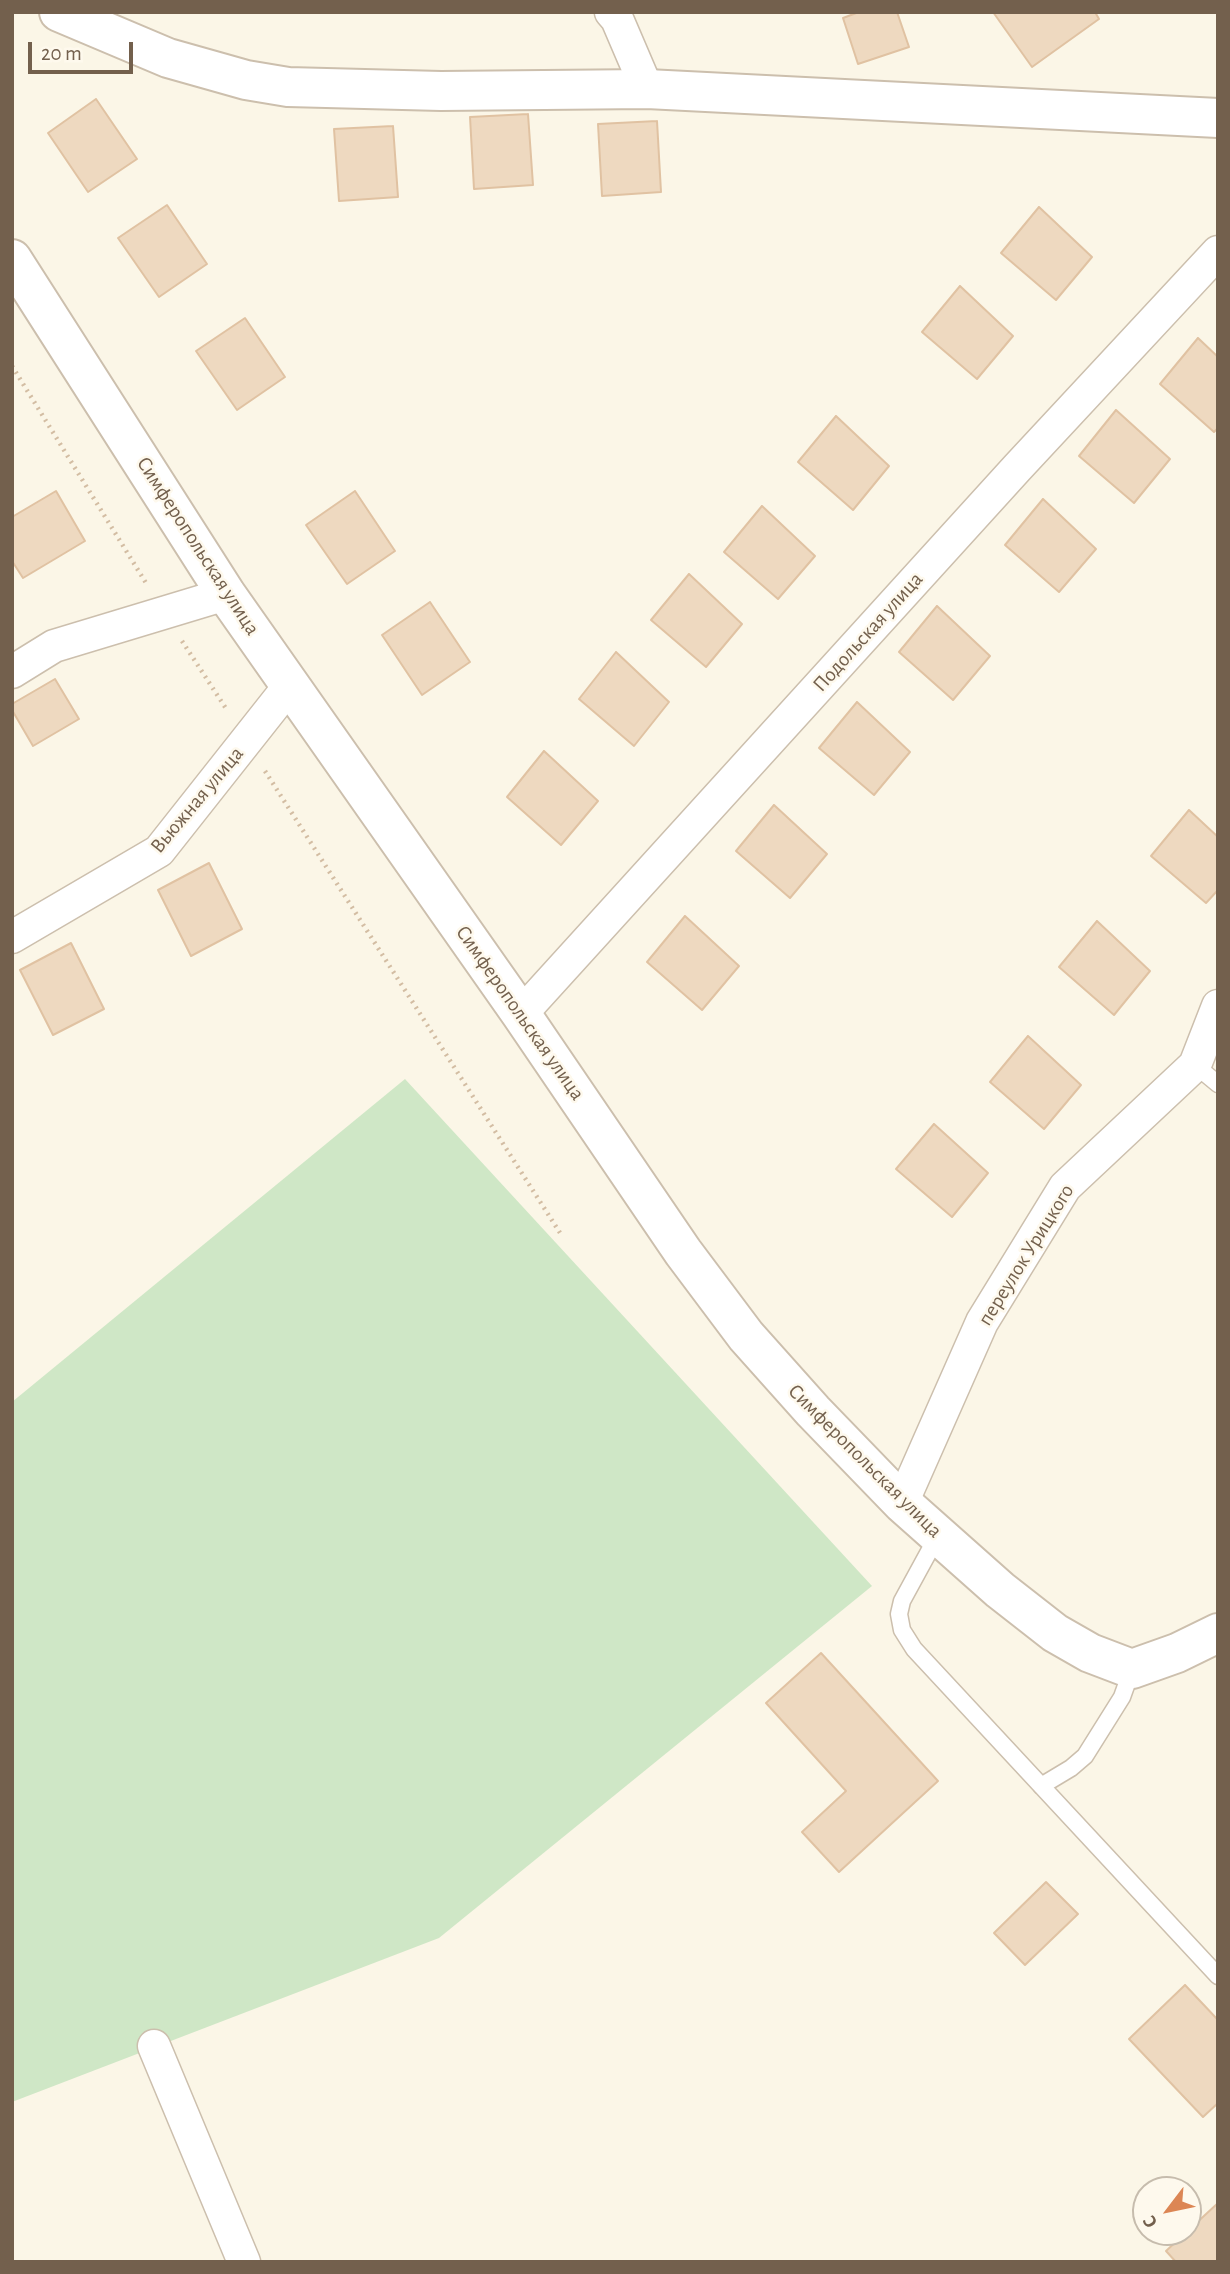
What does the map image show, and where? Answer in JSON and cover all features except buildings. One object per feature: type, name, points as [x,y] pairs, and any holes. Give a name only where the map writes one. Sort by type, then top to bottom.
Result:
[{"type":"street","points":[[59,12],[168,58],[246,80],[288,87],[441,90],[647,89],[1218,118]]},
{"type":"street","points":[[611,12],[617,19],[647,89]]},
{"type":"street","name":"Подольская улица","points":[[522,1014],[1008,478],[1218,252]]},
{"type":"street","name":"Симферопольская улица","points":[[12,259],[226,594],[522,1014],[683,1252],[746,1336],[813,1411],[902,1503],[1000,1590],[1055,1633],[1090,1653],[1132,1669]]},
{"type":"street","points":[[12,671],[54,646],[226,594]]},
{"type":"street","name":"Вьюжная улица","points":[[12,937],[159,851],[291,684]]},
{"type":"street","name":"переулок Урицкого","points":[[902,1503],[982,1322],[1065,1187],[1206,1075],[1218,1006]]},
{"type":"street","points":[[1132,1669],[1177,1653],[1218,1633]]},
{"type":"street","points":[[154,2046],[244,2262]]},
{"type":"lane","points":[[938,1535],[902,1601],[899,1614],[901,1630],[914,1649],[1218,1976]]},
{"type":"lane","points":[[1041,1786],[1085,1756],[1122,1697],[1132,1669]]},
{"type":"path","points":[[12,366],[164,613],[562,1236]]},
{"type":"green space","points":[[405,1079],[872,1586],[439,1938],[12,2102],[12,1402]]}]
